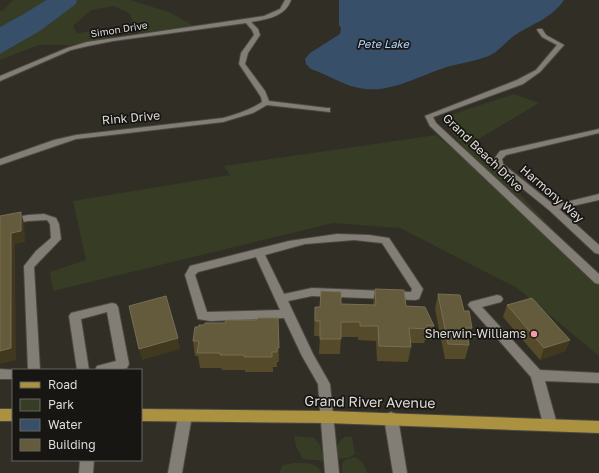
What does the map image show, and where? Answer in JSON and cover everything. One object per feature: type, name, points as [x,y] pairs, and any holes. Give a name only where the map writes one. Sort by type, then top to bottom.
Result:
[{"type":"main road","points":[[0,415],[12,415]]},
{"type":"main road","name":"Grand River Avenue","points":[[142,415],[391,418],[599,427]]},
{"type":"street","name":"Simon Drive","points":[[0,80],[69,49],[87,44],[267,17],[283,10],[287,6],[288,0]]},
{"type":"street","points":[[247,21],[255,29],[257,35],[242,59],[242,65],[262,92],[266,104],[327,110]]},
{"type":"street","name":"Grand Beach Drive","points":[[540,30],[544,36],[561,46],[538,70],[520,82],[429,116],[433,124],[599,280]]},
{"type":"street","name":"Rink Drive","points":[[0,162],[76,137],[223,120],[244,114],[266,104]]},
{"type":"street","name":"Harmony Way","points":[[599,131],[503,153],[498,159],[499,165],[552,208],[599,251]]},
{"type":"street","points":[[552,208],[599,197]]},
{"type":"street","points":[[0,223],[44,217],[52,218],[54,222],[56,239],[40,253],[29,266],[34,369]]},
{"type":"street","points":[[281,299],[312,292],[415,296],[418,290],[385,240],[363,237],[312,240],[272,248],[259,253],[194,268],[190,275],[202,316],[210,318],[288,314]]},
{"type":"street","points":[[259,253],[308,356],[324,384],[332,473]]},
{"type":"street","points":[[497,298],[474,305],[537,375],[550,424]]},
{"type":"street","points":[[83,369],[76,316],[112,307],[123,364],[105,369]]},
{"type":"street","points":[[0,374],[12,374]]},
{"type":"street","points":[[537,375],[599,378]]},
{"type":"street","points":[[175,473],[185,416]]},
{"type":"street","points":[[391,418],[400,473]]},
{"type":"street","points":[[86,473],[87,461]]},
{"type":"green space","points":[[13,0],[46,0],[0,27],[0,11]]},
{"type":"green space","points":[[77,0],[130,0],[169,12],[194,26],[139,33],[129,13],[114,6],[91,10],[73,26],[77,33],[111,29],[117,36],[74,45],[39,45],[0,60],[0,54],[40,31],[76,4]]},
{"type":"green space","points":[[514,94],[539,103],[472,143],[599,279],[599,356],[517,288],[400,228],[333,223],[53,291],[50,272],[86,260],[73,201],[230,175],[224,166],[436,135],[452,148],[463,147],[441,118]]},
{"type":"green space","points":[[294,436],[314,438],[320,445],[324,461],[303,459],[296,446]]},
{"type":"green space","points":[[345,437],[352,437],[355,454],[348,458],[338,459],[338,444]]},
{"type":"green space","points":[[355,457],[363,464],[367,473],[342,473],[342,463],[345,460]]},
{"type":"green space","points":[[306,463],[314,465],[320,469],[322,473],[279,473],[283,465]]},
{"type":"water","points":[[46,0],[77,0],[76,4],[40,31],[0,54],[0,27]]},
{"type":"water","name":"Pete Lake","points":[[339,0],[564,0],[554,12],[515,35],[498,50],[486,57],[440,69],[408,82],[387,88],[365,89],[351,86],[311,69],[306,64],[305,59],[310,53],[340,34]]},
{"type":"building","points":[[21,212],[21,231],[11,233],[11,348],[0,351],[0,216]]},
{"type":"building","points":[[375,289],[404,290],[406,306],[425,307],[434,326],[427,325],[427,329],[409,328],[411,347],[379,346],[378,326],[360,326],[360,322],[341,322],[341,339],[320,339],[320,321],[315,321],[315,307],[320,307],[321,291],[341,292],[341,304],[376,305]]},
{"type":"building","points":[[438,294],[460,295],[464,311],[469,311],[472,328],[466,328],[469,345],[448,344]]},
{"type":"building","points":[[166,296],[178,338],[139,349],[129,306]]},
{"type":"building","points":[[532,298],[570,340],[544,348],[507,305]]},
{"type":"building","points":[[258,318],[278,318],[279,348],[277,348],[277,352],[272,352],[272,357],[244,357],[244,355],[197,353],[199,341],[193,341],[195,327],[204,325],[205,323],[225,323],[226,320],[257,320]]},
{"type":"place","name":"Sherwin-Williams","points":[[534,334]]}]
